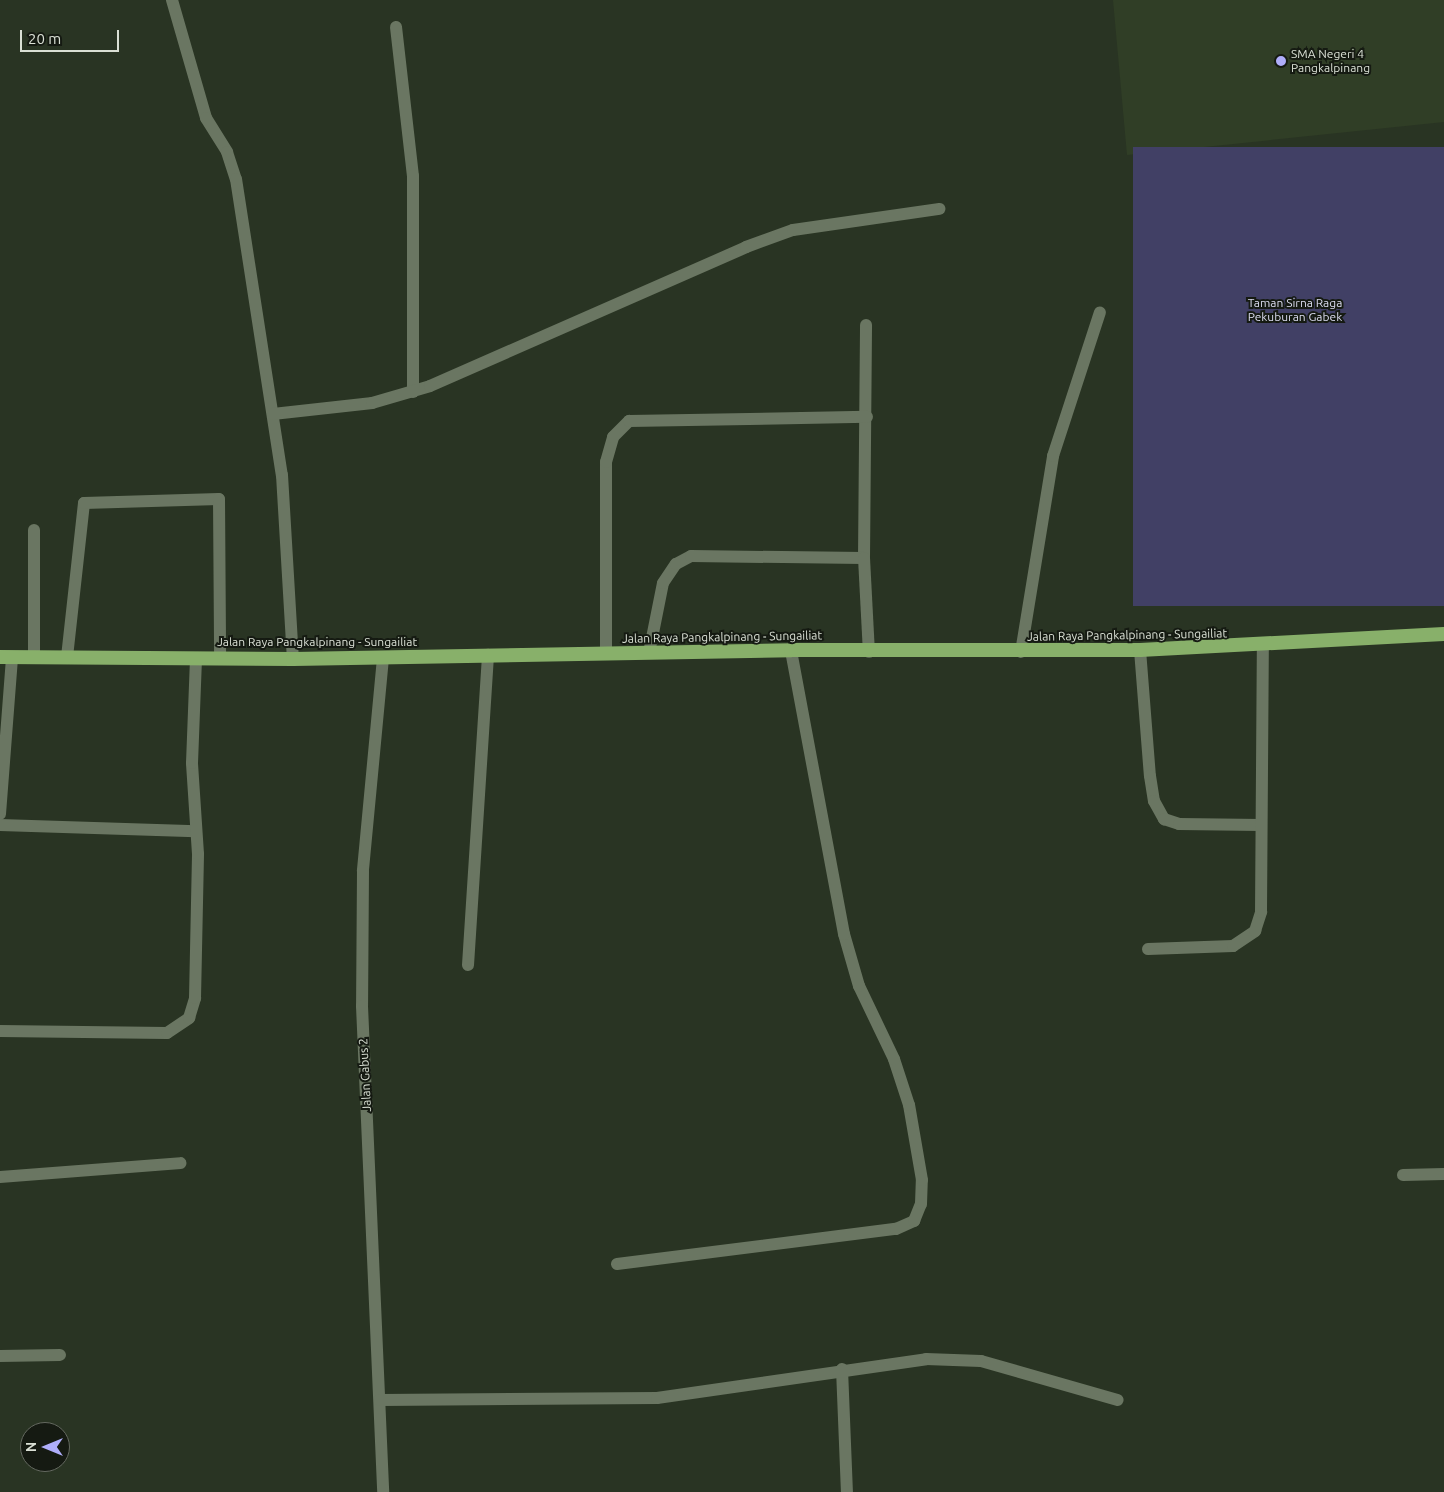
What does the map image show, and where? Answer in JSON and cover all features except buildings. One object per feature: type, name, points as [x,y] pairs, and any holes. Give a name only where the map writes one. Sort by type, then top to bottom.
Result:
[{"type":"highway","name":"Jalan Raya Pangkalpinang - Sungailiat","points":[[6,657],[293,659],[791,650],[1021,652],[1262,646],[1444,634]]},
{"type":"street","points":[[172,0],[206,118],[232,165],[273,414],[286,525],[293,659]]},
{"type":"street","points":[[396,27],[413,176],[413,392]]},
{"type":"street","points":[[273,414],[372,403],[413,392],[772,237],[939,209]]},
{"type":"street","points":[[1021,652],[1053,456],[1100,312]]},
{"type":"street","points":[[866,325],[867,417],[864,558],[869,652]]},
{"type":"street","points":[[606,653],[606,462],[613,437],[629,421],[867,417]]},
{"type":"street","points":[[67,657],[84,503],[218,499],[220,658]]},
{"type":"street","points":[[34,530],[34,657]]},
{"type":"street","points":[[649,653],[664,583],[676,564],[691,556],[864,558]]},
{"type":"street","points":[[1148,949],[1234,946],[1255,931],[1261,912],[1262,646]]},
{"type":"street","points":[[617,1264],[896,1229],[914,1221],[921,1204],[922,1180],[909,1105],[894,1060],[859,986],[844,934],[791,650]]},
{"type":"street","points":[[1140,650],[1150,776],[1154,801],[1164,819],[1179,824],[1262,825]]},
{"type":"street","points":[[468,964],[488,655]]},
{"type":"street","points":[[0,814],[6,657]]},
{"type":"street","points":[[0,1031],[168,1033],[182,1027],[195,998],[196,832],[192,763],[196,658]]},
{"type":"street","name":"Jalan Gabus 2","points":[[382,658],[363,871],[362,1006],[383,1492]]},
{"type":"street","points":[[0,825],[196,832]]},
{"type":"street","points":[[0,1177],[180,1163]]},
{"type":"street","points":[[1403,1175],[1444,1174]]},
{"type":"street","points":[[0,1356],[60,1355]]},
{"type":"street","points":[[380,1400],[657,1398],[842,1368],[926,1359],[980,1361],[1118,1400]]},
{"type":"street","points":[[842,1368],[847,1492]]},
{"type":"shaded area","name":"SMA Negeri 4 Pangkalpinang","points":[[1113,0],[1444,0],[1444,122],[1127,155]]},
{"type":"green space","name":"Taman Sirna Raga Pekuburan Gabek","points":[[1133,147],[1444,147],[1444,606],[1133,606]]},
{"type":"place","name":"SMA Negeri 4 Pangkalpinang","points":[[1281,61]]}]
